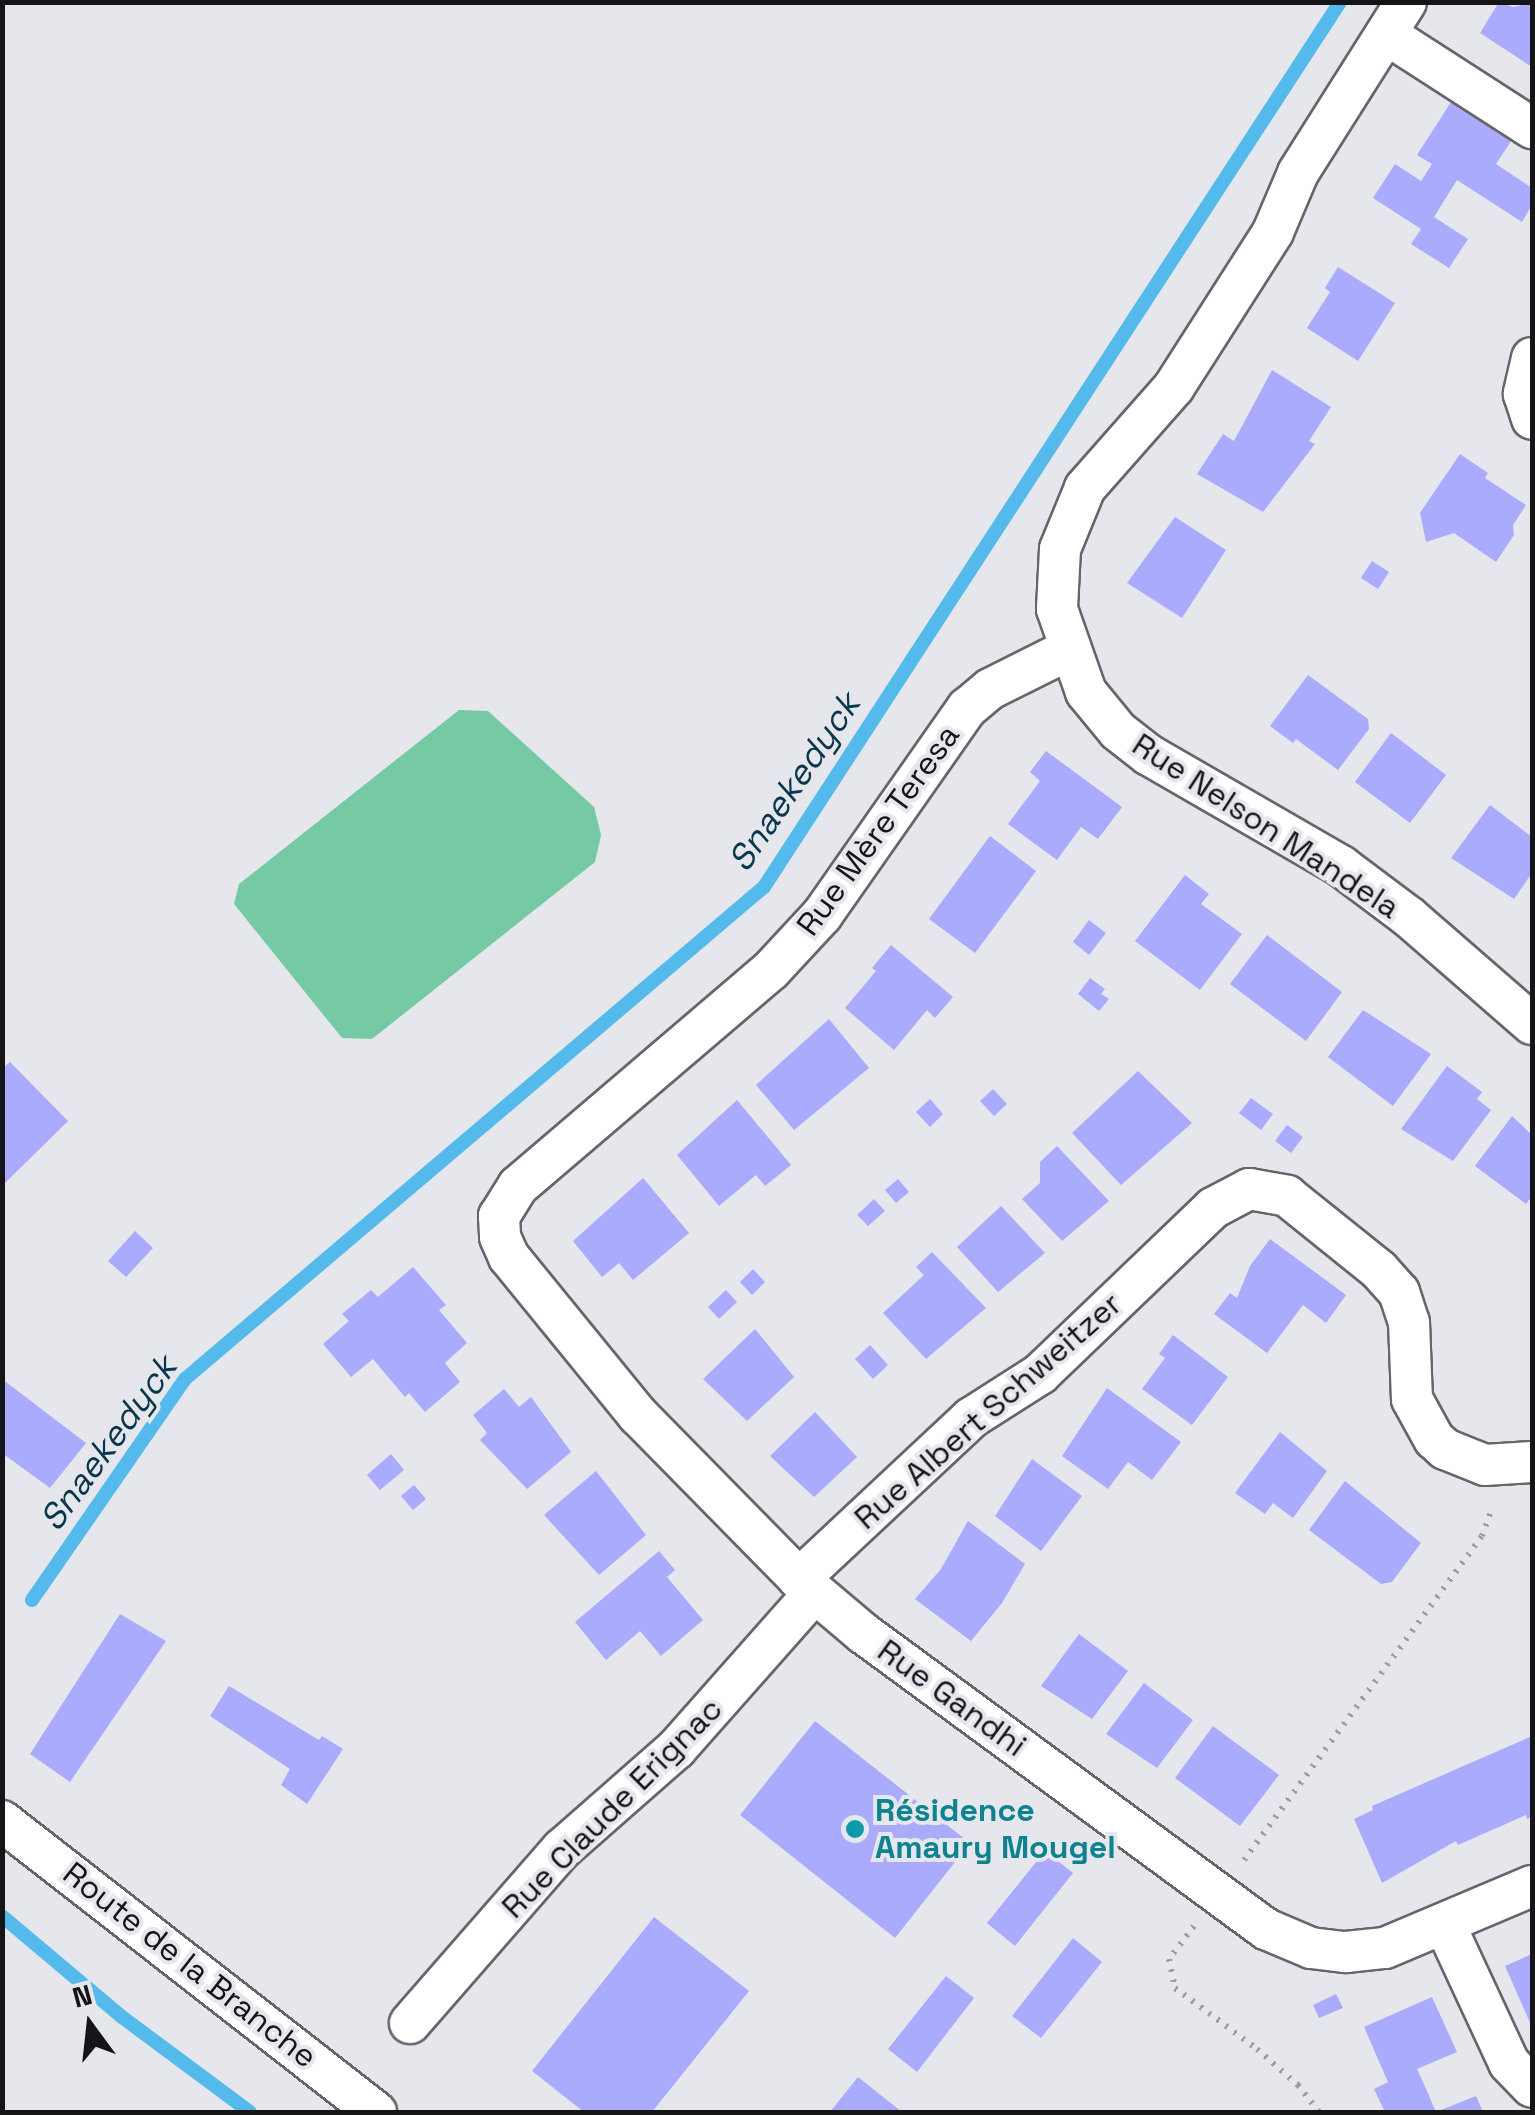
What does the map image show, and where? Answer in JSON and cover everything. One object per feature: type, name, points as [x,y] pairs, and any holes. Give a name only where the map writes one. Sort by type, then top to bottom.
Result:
[{"type":"street","points":[[1068,650],[1057,609],[1056,576],[1060,549],[1078,500],[1093,476],[1174,387],[1273,232],[1298,172],[1396,18],[1532,128]]},
{"type":"street","points":[[1532,358],[1524,383],[1525,404],[1532,419]]},
{"type":"street","name":"Rue Nelson Mandela","points":[[1068,650],[1095,706],[1134,744],[1340,866],[1409,917],[1532,1024]]},
{"type":"street","name":"Rue Mère Teresa","points":[[806,1586],[638,1416],[508,1257],[500,1237],[500,1216],[518,1186],[771,970],[822,915],[967,708],[990,690],[1068,650]]},
{"type":"street","name":"Rue Albert Schweitzer","points":[[806,1586],[970,1418],[1040,1374],[1213,1208],[1249,1190],[1287,1196],[1388,1278],[1406,1306],[1408,1368],[1416,1414],[1444,1449],[1516,1465]]},
{"type":"street","name":"Rue Gandhi","points":[[806,1586],[1280,1938],[1327,1951],[1385,1948],[1532,1886]]},
{"type":"street","name":"Rue Claude Erignac","points":[[410,2023],[562,1849],[676,1749],[806,1586]]},
{"type":"street","name":"Route de la Branche","points":[[2,1821],[376,2112]]},
{"type":"street","points":[[1445,1924],[1509,2063],[1532,2087]]},
{"type":"path","points":[[1319,2112],[1268,2058],[1171,1982],[1172,1952],[1219,1895],[1482,1536],[1516,1465]]},
{"type":"green space","points":[[459,710],[488,711],[594,807],[601,835],[595,862],[372,1039],[342,1038],[234,904],[239,884]]},
{"type":"building","points":[[1499,2],[1513,7],[1532,3],[1532,67],[1480,33]]},
{"type":"building","points":[[1453,99],[1513,138],[1496,164],[1532,188],[1532,205],[1522,222],[1457,180],[1434,217],[1468,239],[1449,268],[1411,244],[1421,229],[1373,198],[1395,164],[1421,181],[1432,164],[1417,155]]},
{"type":"building","points":[[1338,267],[1395,303],[1358,361],[1307,328],[1330,292],[1325,288]]},
{"type":"building","points":[[1272,370],[1331,407],[1309,441],[1315,444],[1263,512],[1197,474],[1223,434],[1234,441]]},
{"type":"building","points":[[1460,454],[1488,473],[1485,478],[1526,505],[1513,525],[1514,535],[1496,562],[1454,533],[1426,542],[1420,513]]},
{"type":"building","points":[[1175,517],[1226,550],[1182,618],[1127,583]]},
{"type":"building","points":[[1372,561],[1389,572],[1378,589],[1361,578]]},
{"type":"building","points":[[1308,675],[1368,719],[1369,729],[1338,770],[1296,739],[1293,743],[1270,726]]},
{"type":"building","points":[[1391,733],[1446,775],[1410,823],[1355,782]]},
{"type":"building","points":[[1046,751],[1122,807],[1098,839],[1081,827],[1057,860],[1008,824],[1040,781],[1030,772]]},
{"type":"building","points":[[1490,805],[1532,837],[1532,873],[1514,899],[1451,858]]},
{"type":"building","points":[[990,836],[1036,871],[975,953],[929,919]]},
{"type":"building","points":[[1185,875],[1209,894],[1201,904],[1242,934],[1200,990],[1135,941]]},
{"type":"building","points":[[1089,920],[1106,933],[1089,955],[1073,942]]},
{"type":"building","points":[[1267,935],[1342,992],[1306,1041],[1230,984]]},
{"type":"building","points":[[891,945],[953,997],[935,1018],[927,1010],[894,1050],[845,1008],[876,971],[872,968]]},
{"type":"building","points":[[1090,978],[1105,989],[1101,994],[1109,999],[1099,1011],[1078,994]]},
{"type":"building","points":[[1363,1010],[1431,1054],[1393,1106],[1328,1057]]},
{"type":"building","points":[[829,1019],[869,1068],[794,1130],[756,1085]]},
{"type":"building","points":[[10,1062],[68,1121],[2,1186],[2,1069]]},
{"type":"building","points":[[1447,1066],[1482,1092],[1477,1099],[1491,1110],[1453,1161],[1401,1129]]},
{"type":"building","points":[[1138,1071],[1192,1123],[1121,1185],[1072,1133]]},
{"type":"building","points":[[993,1089],[1007,1104],[994,1116],[980,1101]]},
{"type":"building","points":[[1251,1098],[1273,1114],[1261,1130],[1239,1113]]},
{"type":"building","points":[[930,1099],[943,1114],[930,1127],[916,1112]]},
{"type":"building","points":[[737,1100],[791,1165],[765,1186],[756,1175],[719,1206],[677,1155]]},
{"type":"building","points":[[1512,1116],[1532,1135],[1532,1196],[1526,1204],[1475,1166]]},
{"type":"building","points":[[1287,1125],[1303,1137],[1291,1153],[1275,1141]]},
{"type":"building","points":[[1057,1146],[1109,1201],[1062,1241],[1022,1199],[1040,1183],[1040,1162]]},
{"type":"building","points":[[643,1178],[689,1233],[633,1280],[619,1263],[602,1277],[573,1241]]},
{"type":"building","points":[[898,1179],[909,1192],[896,1203],[885,1190]]},
{"type":"building","points":[[874,1199],[885,1211],[868,1226],[857,1215]]},
{"type":"building","points":[[1001,1206],[1045,1253],[998,1292],[957,1247]]},
{"type":"building","points":[[135,1231],[153,1248],[126,1277],[108,1261]]},
{"type":"building","points":[[1270,1239],[1346,1295],[1326,1323],[1303,1305],[1267,1353],[1214,1314],[1230,1293],[1237,1298],[1250,1266]]},
{"type":"building","points":[[932,1252],[986,1308],[926,1359],[883,1313],[924,1275],[916,1267]]},
{"type":"building","points":[[413,1267],[446,1305],[439,1310],[467,1343],[445,1363],[460,1382],[425,1412],[409,1393],[405,1397],[373,1359],[351,1377],[323,1344],[349,1321],[342,1314],[371,1290],[378,1297]]},
{"type":"building","points":[[753,1269],[765,1282],[752,1295],[740,1282]]},
{"type":"building","points":[[726,1290],[737,1302],[719,1319],[708,1307]]},
{"type":"building","points":[[755,1329],[794,1377],[747,1421],[703,1379]]},
{"type":"building","points":[[1173,1335],[1228,1377],[1192,1425],[1142,1389],[1165,1358],[1159,1354]]},
{"type":"building","points":[[870,1345],[888,1365],[873,1379],[855,1359]]},
{"type":"building","points":[[2,1379],[86,1443],[50,1488],[2,1453]]},
{"type":"building","points":[[1107,1388],[1181,1442],[1152,1480],[1128,1462],[1108,1489],[1062,1456]]},
{"type":"building","points":[[504,1389],[519,1407],[531,1397],[571,1452],[527,1489],[480,1440],[487,1433],[473,1415]]},
{"type":"building","points":[[815,1412],[857,1457],[814,1497],[770,1456]]},
{"type":"building","points":[[1280,1432],[1327,1471],[1293,1518],[1273,1503],[1265,1514],[1235,1493]]},
{"type":"building","points":[[391,1454],[404,1470],[380,1490],[367,1475]]},
{"type":"building","points":[[1032,1459],[1082,1496],[1041,1551],[995,1516]]},
{"type":"building","points":[[596,1471],[646,1535],[599,1575],[544,1515]]},
{"type":"building","points":[[1345,1481],[1421,1543],[1392,1582],[1381,1584],[1309,1530]]},
{"type":"building","points":[[414,1485],[426,1499],[413,1510],[401,1496]]},
{"type":"building","points":[[968,1521],[1025,1564],[1002,1603],[971,1641],[915,1599],[941,1569]]},
{"type":"building","points":[[659,1551],[675,1570],[667,1577],[703,1620],[661,1656],[640,1631],[606,1660],[575,1622]]},
{"type":"building","points":[[120,1614],[166,1641],[70,1782],[30,1754]]},
{"type":"building","points":[[1079,1634],[1128,1671],[1092,1719],[1041,1686]]},
{"type":"building","points":[[1144,1683],[1193,1720],[1157,1768],[1106,1734]]},
{"type":"building","points":[[229,1686],[319,1740],[322,1736],[343,1749],[307,1804],[281,1785],[290,1769],[210,1716]]},
{"type":"building","name":"Résidence Amaury Mougel","points":[[815,1721],[970,1843],[895,1938],[740,1815]]},
{"type":"building","points":[[1213,1726],[1279,1775],[1240,1826],[1175,1778]]},
{"type":"building","points":[[1532,1736],[1532,1817],[1527,1819],[1526,1815],[1458,1845],[1456,1841],[1382,1883],[1354,1819],[1373,1810],[1372,1806]]},
{"type":"building","name":"Résidence Amaury Mougel","points":[[1045,1851],[1073,1873],[1015,1946],[987,1923]]},
{"type":"building","points":[[654,1917],[749,1991],[652,2112],[584,2112],[532,2071]]},
{"type":"building","name":"Résidence Amaury Mougel","points":[[1073,1938],[1102,1962],[1041,2038],[1012,2016]]},
{"type":"building","points":[[1532,1954],[1532,2027],[1505,1966]]},
{"type":"building","points":[[946,1976],[974,1998],[917,2072],[888,2049]]},
{"type":"building","points":[[1336,1994],[1343,2008],[1319,2018],[1313,2005]]},
{"type":"building","points":[[1432,1997],[1457,2052],[1417,2069],[1436,2112],[1385,2112],[1374,2089],[1388,2082],[1364,2027]]},
{"type":"building","points":[[858,2077],[902,2112],[830,2112]]},
{"type":"building","points":[[1476,2096],[1483,2112],[1436,2112]]},
{"type":"waterway","name":"Snaekedyck","points":[[32,1600],[185,1379],[764,887],[1340,2]]},
{"type":"waterway","name":"Snaekedyck","points":[[2,1916],[122,2017],[250,2112]]},
{"type":"place","name":"Résidence Amaury Mougel","points":[[855,1829]]}]
